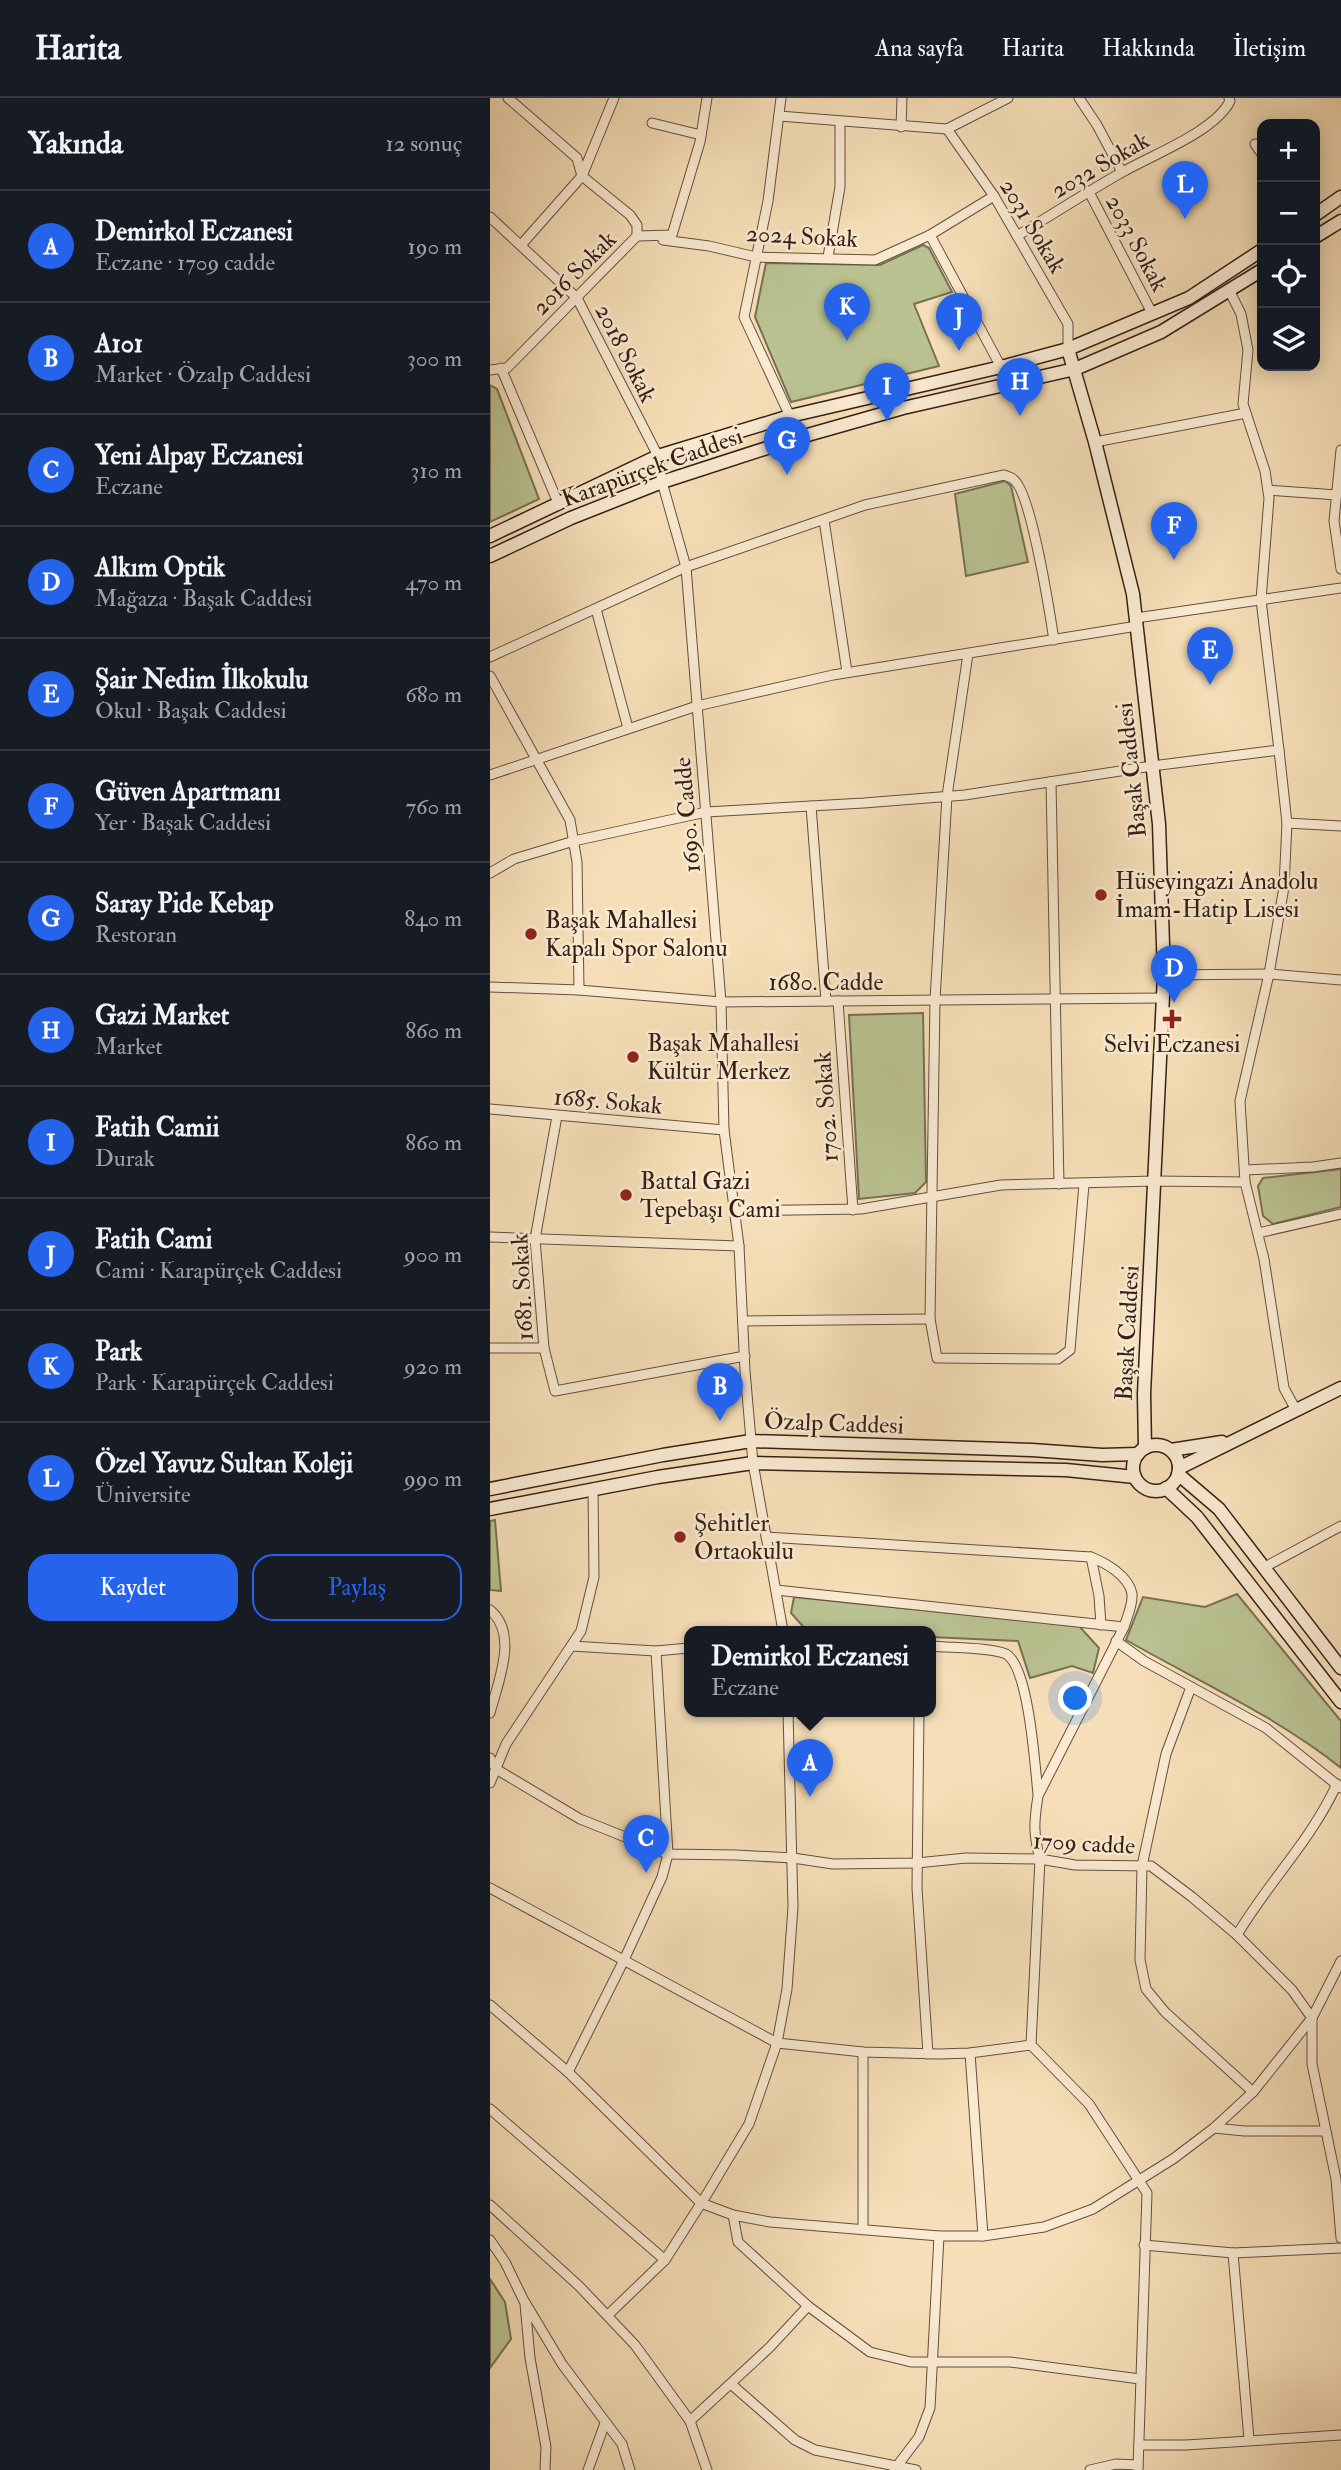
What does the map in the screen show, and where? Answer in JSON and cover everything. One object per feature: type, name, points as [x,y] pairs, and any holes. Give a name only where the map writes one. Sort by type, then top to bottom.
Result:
[{"type":"main road","points":[[1320,212],[1341,197]]},
{"type":"main road","points":[[1320,231],[1341,221]]},
{"type":"main road","name":"Karapürçek Caddesi","points":[[490,536],[658,456],[790,416],[1068,349],[1189,298],[1257,253]]},
{"type":"main road","name":"Karapürçek Caddesi","points":[[490,556],[559,523],[662,482],[903,408],[1075,369],[1161,332],[1257,273]]},
{"type":"main road","name":"Başak Caddesi","points":[[1068,349],[1095,442],[1133,594],[1159,824],[1164,975],[1141,1451]]},
{"type":"main road","points":[[1233,1441],[1171,1450],[1158,1445],[1141,1451],[1134,1463],[1135,1477],[1145,1488],[1166,1488],[1179,1471],[1341,1388]]},
{"type":"main road","name":"Özalp Caddesi","points":[[490,1489],[663,1454],[751,1441],[1032,1450],[1102,1455],[1141,1451]]},
{"type":"main road","points":[[1171,1450],[1179,1471],[1219,1509],[1341,1668]]},
{"type":"main road","name":"Özalp Caddesi","points":[[490,1509],[658,1477],[753,1463],[1066,1470],[1135,1477]]},
{"type":"main road","points":[[1166,1488],[1197,1517],[1341,1702]]},
{"type":"street","points":[[508,98],[577,158],[582,176],[630,215],[637,225],[637,236]]},
{"type":"street","points":[[521,245],[582,176],[614,98]]},
{"type":"street","name":"2016 Sokak","points":[[501,368],[507,368],[637,236],[673,235],[701,135],[707,98]]},
{"type":"street","points":[[781,98],[768,201],[744,317],[800,438]]},
{"type":"street","points":[[901,127],[902,98]]},
{"type":"street","points":[[779,116],[947,130],[1008,98]]},
{"type":"street","points":[[1079,98],[1122,172]]},
{"type":"street","name":"2032 Sokak","points":[[1017,236],[1224,113],[1229,98]]},
{"type":"street","points":[[828,257],[839,187],[840,121]]},
{"type":"street","points":[[652,123],[701,135]]},
{"type":"street","name":"2031 Sokak","points":[[947,130],[994,196],[1068,324],[1068,349]]},
{"type":"street","name":"2033 Sokak","points":[[1088,192],[1152,313]]},
{"type":"street","name":"2024 Sokak","points":[[637,236],[709,246],[757,257],[875,260],[930,235],[994,196]]},
{"type":"street","name":"2018 Sokak","points":[[490,217],[577,298],[658,456],[662,482]]},
{"type":"street","points":[[930,235],[1001,367]]},
{"type":"street","points":[[1228,290],[1241,314],[1248,350],[1243,404],[1265,471],[1269,498],[1261,600],[1287,823],[1284,887],[1269,974],[1240,1101],[1245,1182],[1258,1233],[1284,1388],[1296,1410]]},
{"type":"street","points":[[490,370],[501,368],[559,505]]},
{"type":"street","points":[[1095,442],[1246,413]]},
{"type":"street","points":[[1341,450],[1334,521],[1341,569]]},
{"type":"street","points":[[490,657],[686,567],[865,505],[1004,475],[1015,480],[1021,491],[1039,554],[1054,640]]},
{"type":"street","name":"1690. Cadde","points":[[662,482],[686,567],[721,1002],[724,1130],[739,1246],[751,1441],[782,1626]]},
{"type":"street","points":[[1268,490],[1336,495]]},
{"type":"street","points":[[824,520],[847,673]]},
{"type":"street","points":[[490,775],[697,706],[847,673],[1054,640],[1136,622],[1261,600],[1341,589]]},
{"type":"street","points":[[596,609],[628,728]]},
{"type":"street","points":[[968,654],[947,796],[935,1000],[930,1319],[937,1358],[1058,1359],[1070,1350],[1084,1184]]},
{"type":"street","points":[[490,676],[570,820],[577,862],[579,990]]},
{"type":"street","points":[[490,873],[514,859],[574,841],[706,812],[947,796],[1279,750]]},
{"type":"street","points":[[1051,782],[1059,1184]]},
{"type":"street","points":[[811,806],[826,1001]]},
{"type":"street","points":[[1287,823],[1341,826]]},
{"type":"street","points":[[1164,975],[1269,974],[1341,980]]},
{"type":"street","name":"1680. Cadde","points":[[490,987],[579,990],[721,1002],[1163,998]]},
{"type":"street","name":"1702. Sokak","points":[[838,1001],[853,1210]]},
{"type":"street","name":"1685. Sokak","points":[[490,1109],[724,1130]]},
{"type":"street","name":"1681. Sokak","points":[[556,1116],[535,1239],[544,1348],[555,1391],[744,1356]]},
{"type":"street","points":[[1245,1170],[1341,1163]]},
{"type":"street","points":[[734,1211],[853,1210],[1001,1185],[1155,1181],[1245,1182]]},
{"type":"street","points":[[1258,1233],[1341,1214]]},
{"type":"street","points":[[490,1237],[739,1246]]},
{"type":"street","points":[[743,1321],[930,1319]]},
{"type":"street","points":[[490,1348],[544,1348]]},
{"type":"street","points":[[490,1783],[506,1744],[582,1631],[594,1577],[593,1489]]},
{"type":"street","points":[[1263,1568],[1341,1526]]},
{"type":"street","points":[[766,1537],[1091,1557],[1103,1562],[1127,1582],[1132,1594],[1130,1612],[1124,1627],[1038,1796],[1033,1823],[1040,1859],[1031,2045],[1089,2104],[1147,2193],[1138,2467],[1116,2465],[1090,2470]]},
{"type":"street","points":[[1091,1557],[1099,1596],[1101,1625]]},
{"type":"street","points":[[776,1590],[1124,1627]]},
{"type":"street","points":[[490,1610],[501,1622],[505,1642],[490,1713]]},
{"type":"street","points":[[1116,1642],[1144,1661],[1266,1728],[1339,1786],[1322,1816],[1254,1906],[1237,1935]]},
{"type":"street","points":[[571,1646],[656,1651],[684,1648]]},
{"type":"street","points":[[936,1646],[1007,1654],[1019,1668],[1027,1702],[1038,1796]]},
{"type":"street","points":[[568,2072],[624,1960],[662,1877],[668,1854],[656,1651]]},
{"type":"street","points":[[1191,1687],[1166,1754],[1142,1866],[1140,1960],[1146,1989],[1165,2012],[1253,2092]]},
{"type":"street","points":[[608,2315],[665,2260],[701,2203],[749,2124],[777,2043],[787,1989],[793,1907],[788,1717]]},
{"type":"street","points":[[919,1717],[917,1863],[928,2054]]},
{"type":"street","points":[[490,1758],[496,1769]]},
{"type":"street","name":"1709 cadde","points":[[496,1769],[580,1819],[668,1854],[793,1858],[833,1864],[917,1863],[966,1858],[1040,1859],[1075,1865],[1151,1866],[1237,1935],[1292,1990],[1312,2018]]},
{"type":"street","points":[[490,1888],[777,2043],[863,2052],[928,2054],[970,2053],[1031,2045]]},
{"type":"street","points":[[490,2005],[568,2072],[701,2203],[733,2215],[770,2222],[939,2236],[983,2236],[1044,2227],[1093,2209],[1189,2148],[1253,2092],[1312,2018],[1341,1961]]},
{"type":"street","points":[[1312,2018],[1312,2064],[1336,2179],[1341,2238]]},
{"type":"street","points":[[863,2052],[863,2229]]},
{"type":"street","points":[[970,2053],[983,2236]]},
{"type":"street","points":[[490,2109],[665,2260]]},
{"type":"street","points":[[1214,2128],[1244,2131],[1324,2131]]},
{"type":"street","points":[[490,2205],[608,2315],[659,2375],[690,2421],[707,2470]]},
{"type":"street","points":[[733,2215],[738,2242],[808,2306],[870,2352],[911,2362],[1010,2361],[1140,2379]]},
{"type":"street","points":[[895,2468],[919,2437],[930,2408],[939,2236]]},
{"type":"street","points":[[490,2240],[562,2364],[622,2444],[630,2470]]},
{"type":"street","points":[[1144,2245],[1233,2253],[1341,2248]]},
{"type":"street","points":[[1233,2253],[1249,2440]]},
{"type":"street","points":[[525,2302],[530,2358],[546,2447],[545,2470]]},
{"type":"street","points":[[690,2421],[731,2384],[808,2306]]},
{"type":"street","points":[[731,2384],[795,2440],[815,2450],[895,2468],[916,2470]]},
{"type":"street","points":[[588,2470],[605,2423]]},
{"type":"street","points":[[1139,2445],[1186,2445],[1341,2435]]},
{"type":"green space","points":[[923,245],[929,248],[952,292],[914,304],[939,366],[791,402],[755,317],[766,263],[880,265]]},
{"type":"green space","points":[[490,385],[497,389],[539,499],[490,522]]},
{"type":"green space","points":[[1005,481],[1011,486],[1028,562],[966,576],[955,494]]},
{"type":"green space","points":[[923,1013],[926,1182],[915,1193],[859,1199],[849,1015]]},
{"type":"green space","points":[[1341,1169],[1341,1207],[1273,1224],[1263,1216],[1258,1186],[1263,1178]]},
{"type":"green space","points":[[495,1520],[501,1591],[490,1590],[490,1521]]},
{"type":"green space","points":[[1237,1594],[1341,1721],[1341,1768],[1263,1715],[1126,1640],[1143,1597],[1205,1607]]},
{"type":"green space","points":[[794,1597],[1079,1626],[1099,1648],[1093,1673],[1072,1666],[1030,1678],[1018,1641],[936,1637],[936,1626],[803,1626],[791,1613]]},
{"type":"green space","points":[[490,2279],[505,2302],[511,2339],[490,2368]]},
{"type":"place","name":"Özel Yavuz Sultan Koleji","points":[[1185,219]]},
{"type":"place","name":"Park","points":[[847,341]]},
{"type":"place","name":"Fatih Cami","points":[[959,351]]},
{"type":"place","name":"Gazi Market","points":[[1020,416]]},
{"type":"place","name":"Fatih Camii","points":[[887,421]]},
{"type":"place","name":"Saray Pide Kebap","points":[[787,475]]},
{"type":"place","name":"Güven Apartmanı","points":[[1174,560]]},
{"type":"place","name":"Şair Nedim İlkokulu","points":[[1210,685]]},
{"type":"place","name":"Hüseyingazi Anadolu İmam-Hatip Lisesi","points":[[1101,895]]},
{"type":"place","name":"Başak Mahallesi Kapalı Spor Salonu","points":[[531,934]]},
{"type":"place","name":"Alkım Optik","points":[[1174,1003]]},
{"type":"place","name":"Selvi Eczanesi","points":[[1172,1019]]},
{"type":"place","name":"Başak Mahallesi Kültür Merkez","points":[[633,1057]]},
{"type":"place","name":"Battal Gazi Tepebaşı Cami","points":[[626,1195]]},
{"type":"place","name":"A101","points":[[720,1421]]},
{"type":"place","name":"Şehitler Ortaokulu","points":[[680,1537]]},
{"type":"place","name":"Demirkol Eczanesi","points":[[810,1797]]},
{"type":"place","name":"Yeni Alpay Eczanesi","points":[[646,1873]]}]
